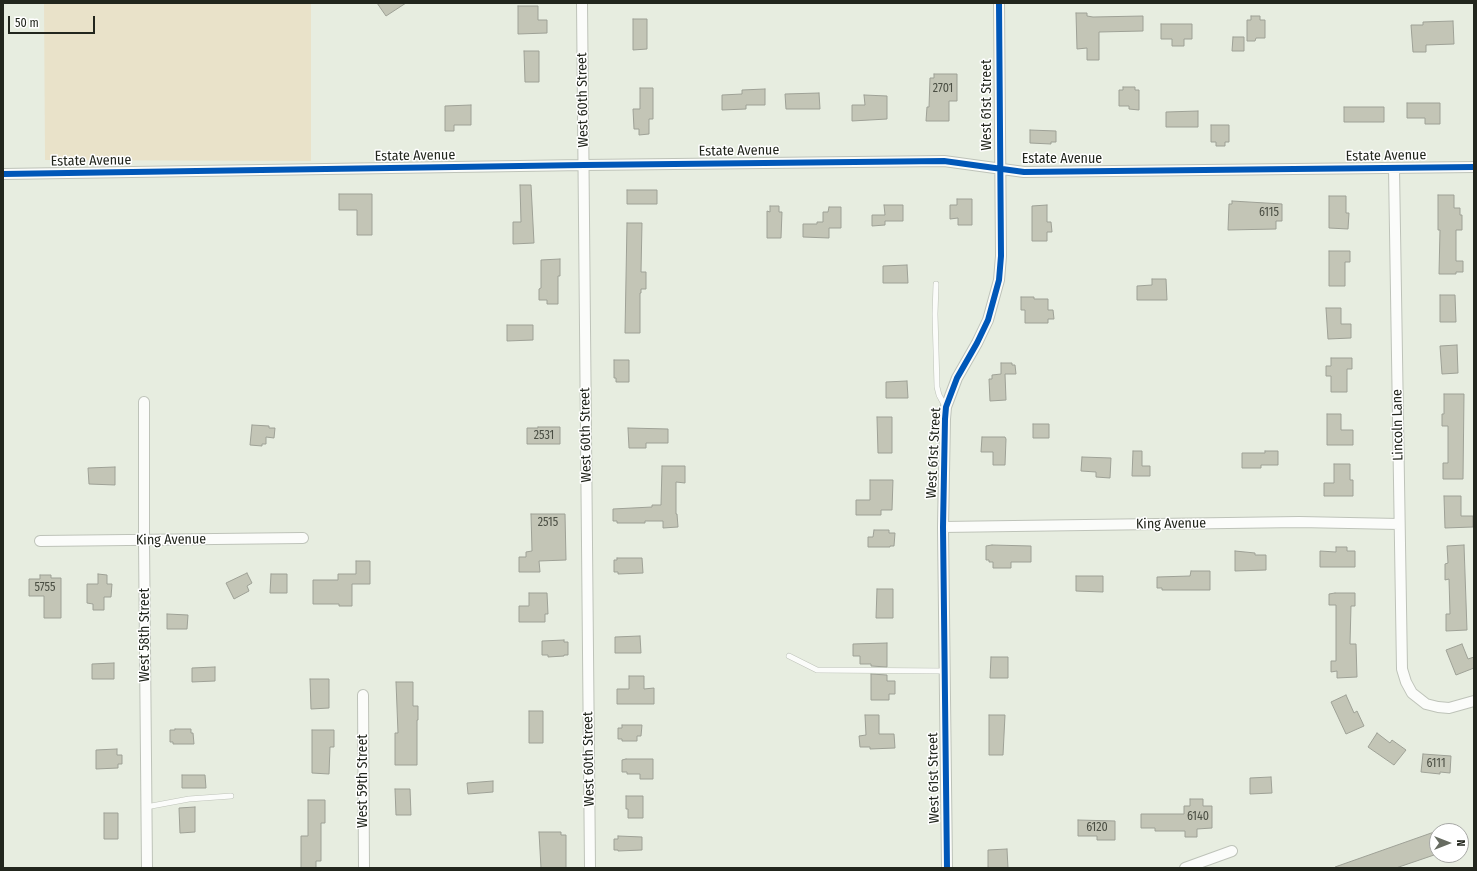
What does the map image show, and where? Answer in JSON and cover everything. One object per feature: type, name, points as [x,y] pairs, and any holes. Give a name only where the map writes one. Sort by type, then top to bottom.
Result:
[{"type":"street","name":"West 60th Street","points":[[582,3],[590,868]]},
{"type":"street","name":"West 61st Street","points":[[947,868],[943,527],[946,407],[958,374],[982,335],[988,320],[996,294],[1001,256],[999,3]]},
{"type":"street","name":"Estate Avenue","points":[[3,174],[944,161],[1018,172],[1474,167]]},
{"type":"street","name":"Lincoln Lane","points":[[1394,168],[1402,669],[1406,682],[1416,696],[1426,704],[1441,708],[1453,708],[1474,701]]},
{"type":"street","name":"West 58th Street","points":[[144,402],[147,868]]},
{"type":"street","name":"King Avenue","points":[[943,527],[1298,522],[1399,524]]},
{"type":"street","name":"King Avenue","points":[[40,541],[303,538]]},
{"type":"street","name":"West 59th Street","points":[[363,695],[364,868]]},
{"type":"street","points":[[1185,868],[1232,851]]},
{"type":"lane","points":[[936,284],[935,314],[937,387],[939,395],[946,407]]},
{"type":"lane","points":[[789,656],[817,670],[945,671]]},
{"type":"lane","points":[[146,806],[189,799],[231,796]]},
{"type":"shaded area","points":[[44,3],[311,3],[311,161],[45,160]]},
{"type":"building","points":[[377,3],[406,3],[386,16]]},
{"type":"building","points":[[518,6],[538,6],[538,20],[547,20],[547,33],[518,34]]},
{"type":"building","points":[[1076,13],[1087,13],[1087,16],[1093,17],[1143,16],[1143,31],[1099,32],[1099,60],[1087,60],[1087,48],[1077,49]]},
{"type":"building","points":[[1251,16],[1260,16],[1260,20],[1265,20],[1265,38],[1256,38],[1255,41],[1247,41],[1247,20],[1251,20]]},
{"type":"building","points":[[633,19],[647,19],[647,49],[633,50]]},
{"type":"building","points":[[1453,21],[1454,44],[1426,45],[1426,52],[1413,52],[1411,25],[1423,25],[1423,22]]},
{"type":"building","points":[[1161,24],[1192,24],[1192,39],[1184,39],[1184,46],[1172,46],[1172,39],[1161,39]]},
{"type":"building","points":[[1233,37],[1244,37],[1244,51],[1232,51]]},
{"type":"building","points":[[524,51],[539,51],[539,82],[525,82]]},
{"type":"building","points":[[934,74],[957,74],[957,101],[949,101],[949,121],[926,121],[927,107],[929,107],[930,78],[934,78]]},
{"type":"building","points":[[1123,87],[1135,87],[1135,90],[1139,90],[1139,110],[1129,109],[1129,106],[1119,106],[1119,90],[1123,90]]},
{"type":"building","points":[[640,88],[653,88],[653,119],[649,119],[649,134],[639,135],[639,129],[634,129],[633,109],[640,109]]},
{"type":"building","points":[[765,89],[765,105],[746,105],[746,109],[722,110],[722,95],[742,94],[742,90]]},
{"type":"building","points":[[819,93],[820,109],[786,109],[785,94]]},
{"type":"building","points":[[864,95],[887,96],[887,119],[852,121],[852,105],[865,105]]},
{"type":"building","points":[[1407,103],[1440,103],[1440,124],[1425,124],[1425,118],[1407,118]]},
{"type":"building","points":[[471,105],[471,125],[454,125],[454,131],[445,131],[445,106]]},
{"type":"building","points":[[1344,107],[1384,107],[1384,122],[1344,122]]},
{"type":"building","points":[[1198,111],[1198,127],[1166,127],[1166,112]]},
{"type":"building","points":[[1211,125],[1229,125],[1229,142],[1225,142],[1225,146],[1216,146],[1216,142],[1211,142]]},
{"type":"building","points":[[1030,130],[1056,131],[1056,142],[1051,142],[1051,144],[1030,143]]},
{"type":"building","points":[[520,185],[531,185],[534,243],[513,244],[513,222],[521,222]]},
{"type":"building","points":[[627,190],[657,190],[657,204],[627,204]]},
{"type":"building","points":[[339,194],[372,194],[372,235],[357,235],[357,210],[339,210]]},
{"type":"building","points":[[1438,195],[1454,195],[1454,208],[1460,208],[1460,215],[1462,215],[1462,230],[1456,230],[1456,261],[1463,261],[1463,272],[1456,272],[1456,274],[1439,274],[1440,230],[1438,230]]},
{"type":"building","points":[[1329,196],[1346,196],[1346,213],[1349,213],[1348,229],[1329,228]]},
{"type":"building","points":[[957,199],[972,199],[972,225],[958,225],[958,218],[950,219],[950,205],[957,205]]},
{"type":"building","points":[[1232,201],[1282,204],[1282,221],[1276,221],[1276,229],[1228,230],[1229,204],[1232,204]]},
{"type":"building","points":[[884,205],[903,205],[903,221],[885,221],[885,225],[872,226],[872,215],[885,215]]},
{"type":"building","points":[[1047,205],[1047,222],[1051,222],[1052,232],[1047,232],[1047,241],[1032,241],[1032,206]]},
{"type":"building","points":[[770,206],[779,206],[779,212],[782,212],[781,238],[767,238],[767,211],[770,212]]},
{"type":"building","points":[[829,207],[841,207],[841,228],[829,228],[829,238],[803,237],[803,224],[817,224],[817,222],[823,222],[823,212],[828,212]]},
{"type":"building","points":[[627,223],[642,223],[641,272],[646,272],[646,289],[641,289],[640,293],[640,333],[625,333]]},
{"type":"building","points":[[1329,251],[1350,251],[1350,262],[1345,262],[1345,286],[1329,286]]},
{"type":"building","points":[[560,259],[560,276],[558,276],[558,304],[547,304],[547,300],[539,300],[539,289],[541,288],[541,260]]},
{"type":"building","points":[[907,265],[908,283],[883,283],[883,266]]},
{"type":"building","points":[[1152,279],[1166,279],[1167,300],[1137,300],[1137,286],[1152,285]]},
{"type":"building","points":[[1440,295],[1455,295],[1456,322],[1440,322]]},
{"type":"building","points":[[1021,297],[1048,299],[1048,310],[1053,310],[1054,319],[1048,319],[1048,323],[1025,323],[1025,310],[1021,310]]},
{"type":"building","points":[[1326,308],[1341,308],[1341,324],[1351,324],[1351,338],[1328,339]]},
{"type":"building","points":[[507,325],[533,325],[533,340],[507,341]]},
{"type":"building","points":[[1457,345],[1458,373],[1442,374],[1440,346]]},
{"type":"building","points":[[1331,358],[1352,358],[1352,369],[1347,369],[1347,392],[1331,392],[1331,376],[1326,376],[1326,366],[1331,366]]},
{"type":"building","points":[[614,360],[629,360],[629,382],[616,382],[616,378],[614,378]]},
{"type":"building","points":[[1001,363],[1012,363],[1012,365],[1015,365],[1016,374],[1005,374],[1006,400],[990,401],[989,379],[992,379],[992,375],[1001,374]]},
{"type":"building","points":[[907,381],[908,398],[886,398],[886,382]]},
{"type":"building","points":[[1444,394],[1464,394],[1463,479],[1443,479],[1443,463],[1448,463],[1448,426],[1442,426],[1442,414],[1444,414]]},
{"type":"building","points":[[1327,414],[1341,414],[1341,430],[1353,430],[1353,445],[1327,445]]},
{"type":"building","points":[[877,417],[892,417],[892,453],[878,453]]},
{"type":"building","points":[[1033,424],[1049,424],[1049,438],[1033,438]]},
{"type":"building","points":[[252,425],[269,426],[269,428],[275,428],[274,438],[266,437],[266,444],[262,444],[262,446],[250,445]]},
{"type":"building","points":[[560,427],[560,444],[527,444],[527,428]]},
{"type":"building","points":[[628,428],[668,429],[668,443],[646,443],[646,448],[629,448]]},
{"type":"building","points":[[982,437],[1005,437],[1005,465],[993,465],[993,452],[981,452]]},
{"type":"building","points":[[1133,451],[1142,451],[1142,466],[1150,466],[1150,476],[1132,476]]},
{"type":"building","points":[[1265,451],[1278,451],[1278,465],[1261,465],[1261,468],[1242,468],[1242,453],[1265,453]]},
{"type":"building","points":[[1082,457],[1111,458],[1110,478],[1096,477],[1096,472],[1081,471]]},
{"type":"building","points":[[1334,464],[1350,464],[1350,480],[1353,480],[1353,496],[1324,496],[1324,483],[1334,483]]},
{"type":"building","points":[[662,466],[685,466],[685,483],[676,482],[676,514],[678,527],[663,528],[663,521],[645,521],[645,523],[617,523],[617,521],[613,521],[613,509],[652,507],[652,505],[661,505]]},
{"type":"building","points":[[115,467],[115,485],[89,484],[88,468]]},
{"type":"building","points":[[870,480],[893,480],[892,510],[881,510],[881,515],[856,515],[856,500],[870,500]]},
{"type":"building","points":[[1444,496],[1461,496],[1461,516],[1473,516],[1473,527],[1445,528]]},
{"type":"building","points":[[531,514],[565,514],[566,560],[539,561],[540,572],[519,572],[519,557],[526,557],[526,552],[532,551]]},
{"type":"building","points":[[874,530],[889,530],[889,533],[895,533],[894,546],[868,547],[868,537],[873,537]]},
{"type":"building","points":[[1464,545],[1467,630],[1446,631],[1446,614],[1450,614],[1449,579],[1445,580],[1445,564],[1448,563],[1447,546]]},
{"type":"building","points":[[986,546],[1031,546],[1031,562],[1011,562],[1011,568],[993,568],[993,562],[986,560]]},
{"type":"building","points":[[1336,547],[1347,547],[1347,551],[1355,551],[1355,567],[1320,567],[1320,551],[1336,552]]},
{"type":"building","points":[[1235,551],[1255,553],[1255,555],[1266,555],[1266,570],[1235,571]]},
{"type":"building","points":[[617,558],[642,558],[643,573],[618,574],[618,572],[614,572],[614,560],[617,560]]},
{"type":"building","points":[[356,561],[370,561],[370,584],[352,584],[352,606],[339,606],[339,604],[313,604],[313,580],[338,580],[338,574],[356,574]]},
{"type":"building","points":[[1191,571],[1210,571],[1210,590],[1162,590],[1162,588],[1157,588],[1157,577],[1190,576]]},
{"type":"building","points":[[247,573],[252,583],[247,586],[249,591],[234,599],[226,583]]},
{"type":"building","points":[[98,574],[107,575],[107,584],[112,584],[111,597],[104,597],[104,610],[93,610],[93,604],[87,603],[87,584],[98,584]]},
{"type":"building","points":[[271,574],[287,574],[287,593],[270,593]]},
{"type":"building","points":[[40,575],[51,575],[51,578],[61,578],[61,618],[44,618],[44,596],[29,596],[29,579],[40,579]]},
{"type":"building","points":[[1076,576],[1103,576],[1103,592],[1076,591]]},
{"type":"building","points":[[877,589],[893,589],[893,618],[876,618]]},
{"type":"building","points":[[529,593],[547,593],[548,614],[545,614],[545,622],[519,622],[519,606],[529,606]]},
{"type":"building","points":[[1355,593],[1355,606],[1351,606],[1350,644],[1356,644],[1357,677],[1337,678],[1337,671],[1331,672],[1331,661],[1336,661],[1336,605],[1329,605],[1329,594]]},
{"type":"building","points":[[167,614],[188,615],[187,629],[167,629]]},
{"type":"building","points":[[640,636],[641,653],[615,653],[615,637]]},
{"type":"building","points":[[564,640],[564,642],[568,642],[568,655],[548,657],[548,655],[542,655],[542,641]]},
{"type":"building","points":[[887,643],[887,667],[871,666],[871,664],[860,664],[860,656],[853,656],[853,644]]},
{"type":"building","points":[[1462,644],[1468,659],[1474,657],[1474,668],[1456,675],[1446,650]]},
{"type":"building","points":[[991,657],[1008,657],[1008,678],[990,678]]},
{"type":"building","points":[[114,663],[114,679],[92,679],[92,664]]},
{"type":"building","points":[[215,667],[215,681],[192,682],[192,668]]},
{"type":"building","points":[[871,674],[887,675],[887,681],[895,681],[895,694],[889,694],[889,700],[871,700]]},
{"type":"building","points":[[629,676],[644,676],[644,689],[654,688],[654,704],[617,704],[617,689],[629,689]]},
{"type":"building","points":[[310,679],[329,679],[329,708],[311,709]]},
{"type":"building","points":[[396,682],[413,682],[413,706],[418,706],[417,765],[395,765],[395,733],[398,733]]},
{"type":"building","points":[[1346,695],[1354,713],[1357,711],[1364,726],[1346,734],[1331,702]]},
{"type":"building","points":[[529,711],[543,711],[543,743],[529,743]]},
{"type":"building","points":[[865,715],[879,715],[879,734],[894,734],[895,748],[870,749],[870,747],[860,747],[859,736],[866,735]]},
{"type":"building","points":[[989,715],[1005,715],[1003,755],[989,755]]},
{"type":"building","points":[[622,725],[642,725],[641,736],[637,736],[637,741],[622,741],[622,739],[618,739],[618,728],[622,728]]},
{"type":"building","points":[[191,729],[194,744],[173,744],[173,742],[170,742],[170,730]]},
{"type":"building","points":[[312,730],[334,730],[334,747],[330,747],[329,774],[312,773]]},
{"type":"building","points":[[1377,733],[1390,743],[1392,740],[1406,750],[1394,765],[1368,747]]},
{"type":"building","points":[[117,749],[117,755],[122,755],[122,764],[118,764],[118,768],[96,769],[96,750]]},
{"type":"building","points":[[1423,754],[1451,756],[1450,773],[1440,772],[1440,774],[1421,772]]},
{"type":"building","points":[[653,759],[653,779],[640,779],[640,774],[627,774],[627,772],[622,772],[622,760]]},
{"type":"building","points":[[182,775],[205,775],[206,788],[182,788]]},
{"type":"building","points":[[1271,777],[1272,793],[1250,794],[1250,778]]},
{"type":"building","points":[[493,781],[493,792],[468,794],[467,783]]},
{"type":"building","points":[[395,789],[410,789],[411,815],[396,815]]},
{"type":"building","points":[[626,796],[643,796],[643,818],[628,818]]},
{"type":"building","points":[[1190,799],[1203,799],[1203,806],[1212,806],[1212,828],[1197,829],[1197,837],[1185,837],[1185,831],[1155,831],[1155,828],[1141,828],[1141,814],[1184,814],[1184,806],[1190,806]]},
{"type":"building","points":[[308,800],[325,800],[325,823],[321,823],[321,861],[316,861],[316,868],[301,868],[301,836],[308,836]]},
{"type":"building","points":[[195,807],[195,832],[180,833],[179,808]]},
{"type":"building","points":[[104,813],[118,813],[118,839],[104,839]]},
{"type":"building","points":[[1078,820],[1115,821],[1115,840],[1097,840],[1097,836],[1078,836]]},
{"type":"building","points":[[539,832],[561,832],[561,835],[566,835],[566,868],[541,868]]},
{"type":"building","points":[[1429,834],[1429,857],[1396,868],[1335,867]]},
{"type":"building","points":[[618,836],[642,837],[642,850],[614,850],[614,839],[618,839]]},
{"type":"building","points":[[1007,849],[1008,868],[988,867],[988,850]]},
{"type":"cycle path","points":[[947,868],[943,527],[945,419],[946,407],[957,378],[988,320],[999,280],[1001,256],[999,3]]},
{"type":"cycle path","points":[[3,174],[944,161],[1024,172],[1474,167]]}]
